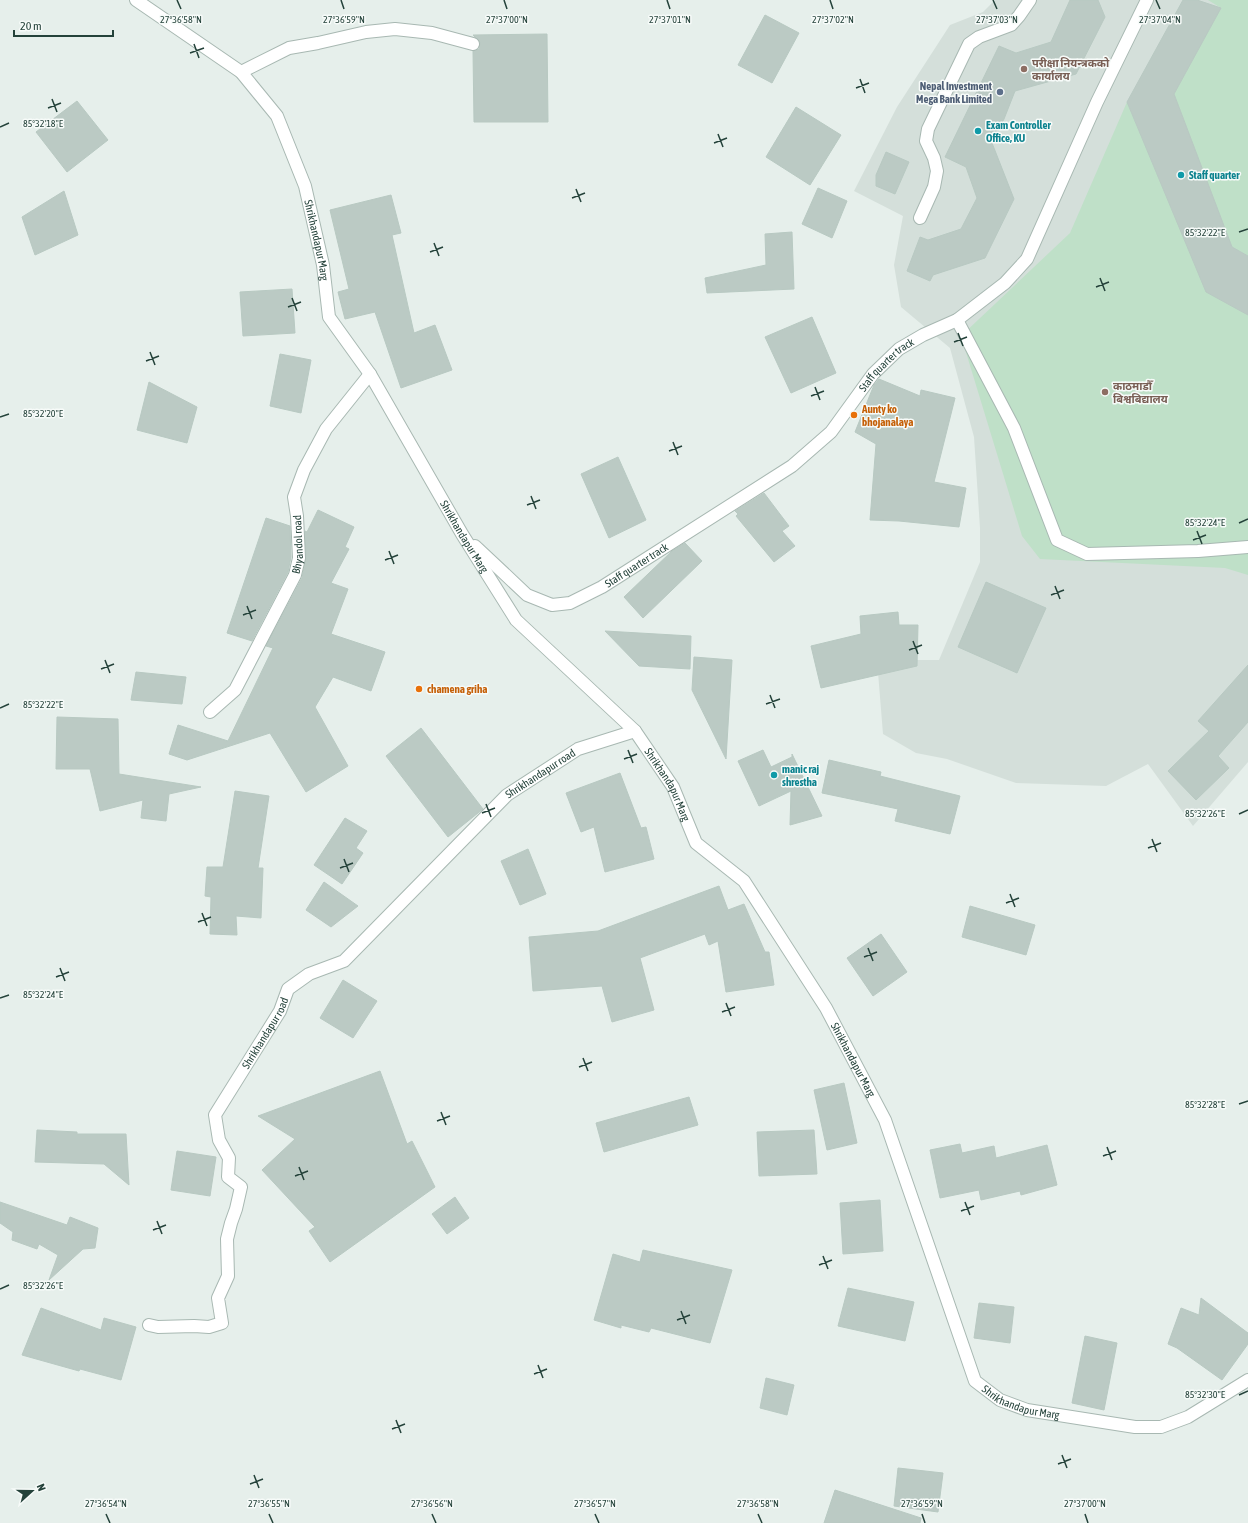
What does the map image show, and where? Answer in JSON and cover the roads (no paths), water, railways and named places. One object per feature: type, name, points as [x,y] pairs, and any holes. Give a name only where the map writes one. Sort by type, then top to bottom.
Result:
[{"type":"street","name":"Shrikhandapur Marg","points":[[136,0],[241,72],[277,116],[305,186],[323,265],[328,317],[370,374],[462,534],[516,620],[635,731],[673,788],[696,843],[744,881],[826,1008],[885,1120],[975,1381],[1000,1400],[1027,1410],[1135,1427],[1161,1427],[1188,1417],[1248,1380]]},
{"type":"street","points":[[920,218],[934,187],[937,171],[934,158],[926,141],[928,129],[969,44],[979,37],[1011,25],[1030,0]]},
{"type":"street","name":"Staff quarter track","points":[[462,534],[527,595],[552,605],[570,603],[602,587],[792,466],[831,432],[873,374],[898,349],[923,335],[957,320],[1006,283],[1027,259],[1097,102],[1147,0]]},
{"type":"street","points":[[241,72],[289,48],[366,32],[394,29],[432,34],[473,44]]},
{"type":"street","points":[[957,320],[1014,428],[1057,540],[1087,554],[1248,548]]},
{"type":"street","name":"Bhyandol road","points":[[210,712],[235,690],[295,575],[299,558],[297,516],[294,497],[304,470],[326,429],[370,374]]},
{"type":"street","name":"Shrikhandapur road","points":[[149,1325],[158,1327],[209,1327],[222,1323],[218,1298],[228,1276],[227,1239],[230,1223],[236,1209],[241,1187],[228,1177],[229,1158],[219,1140],[215,1114],[280,1010],[288,990],[309,974],[344,961],[507,796],[578,749],[635,731]]},
{"type":"place","name":"परीक्षा नियन्त्रकको कार्यालय","points":[[1024,69]]},
{"type":"place","name":"Nepal Investment Mega Bank Limited","points":[[1000,92]]},
{"type":"place","name":"Exam Controller Office, KU","points":[[978,131]]},
{"type":"place","name":"Staff quarter","points":[[1181,175]]},
{"type":"place","name":"काठमाडौँ बिश्वबिद्यालय","points":[[1105,392]]},
{"type":"place","name":"Aunty ko bhojanalaya","points":[[854,415]]},
{"type":"place","name":"chamena griha","points":[[419,689]]},
{"type":"place","name":"manic raj shrestha","points":[[774,775]]}]
